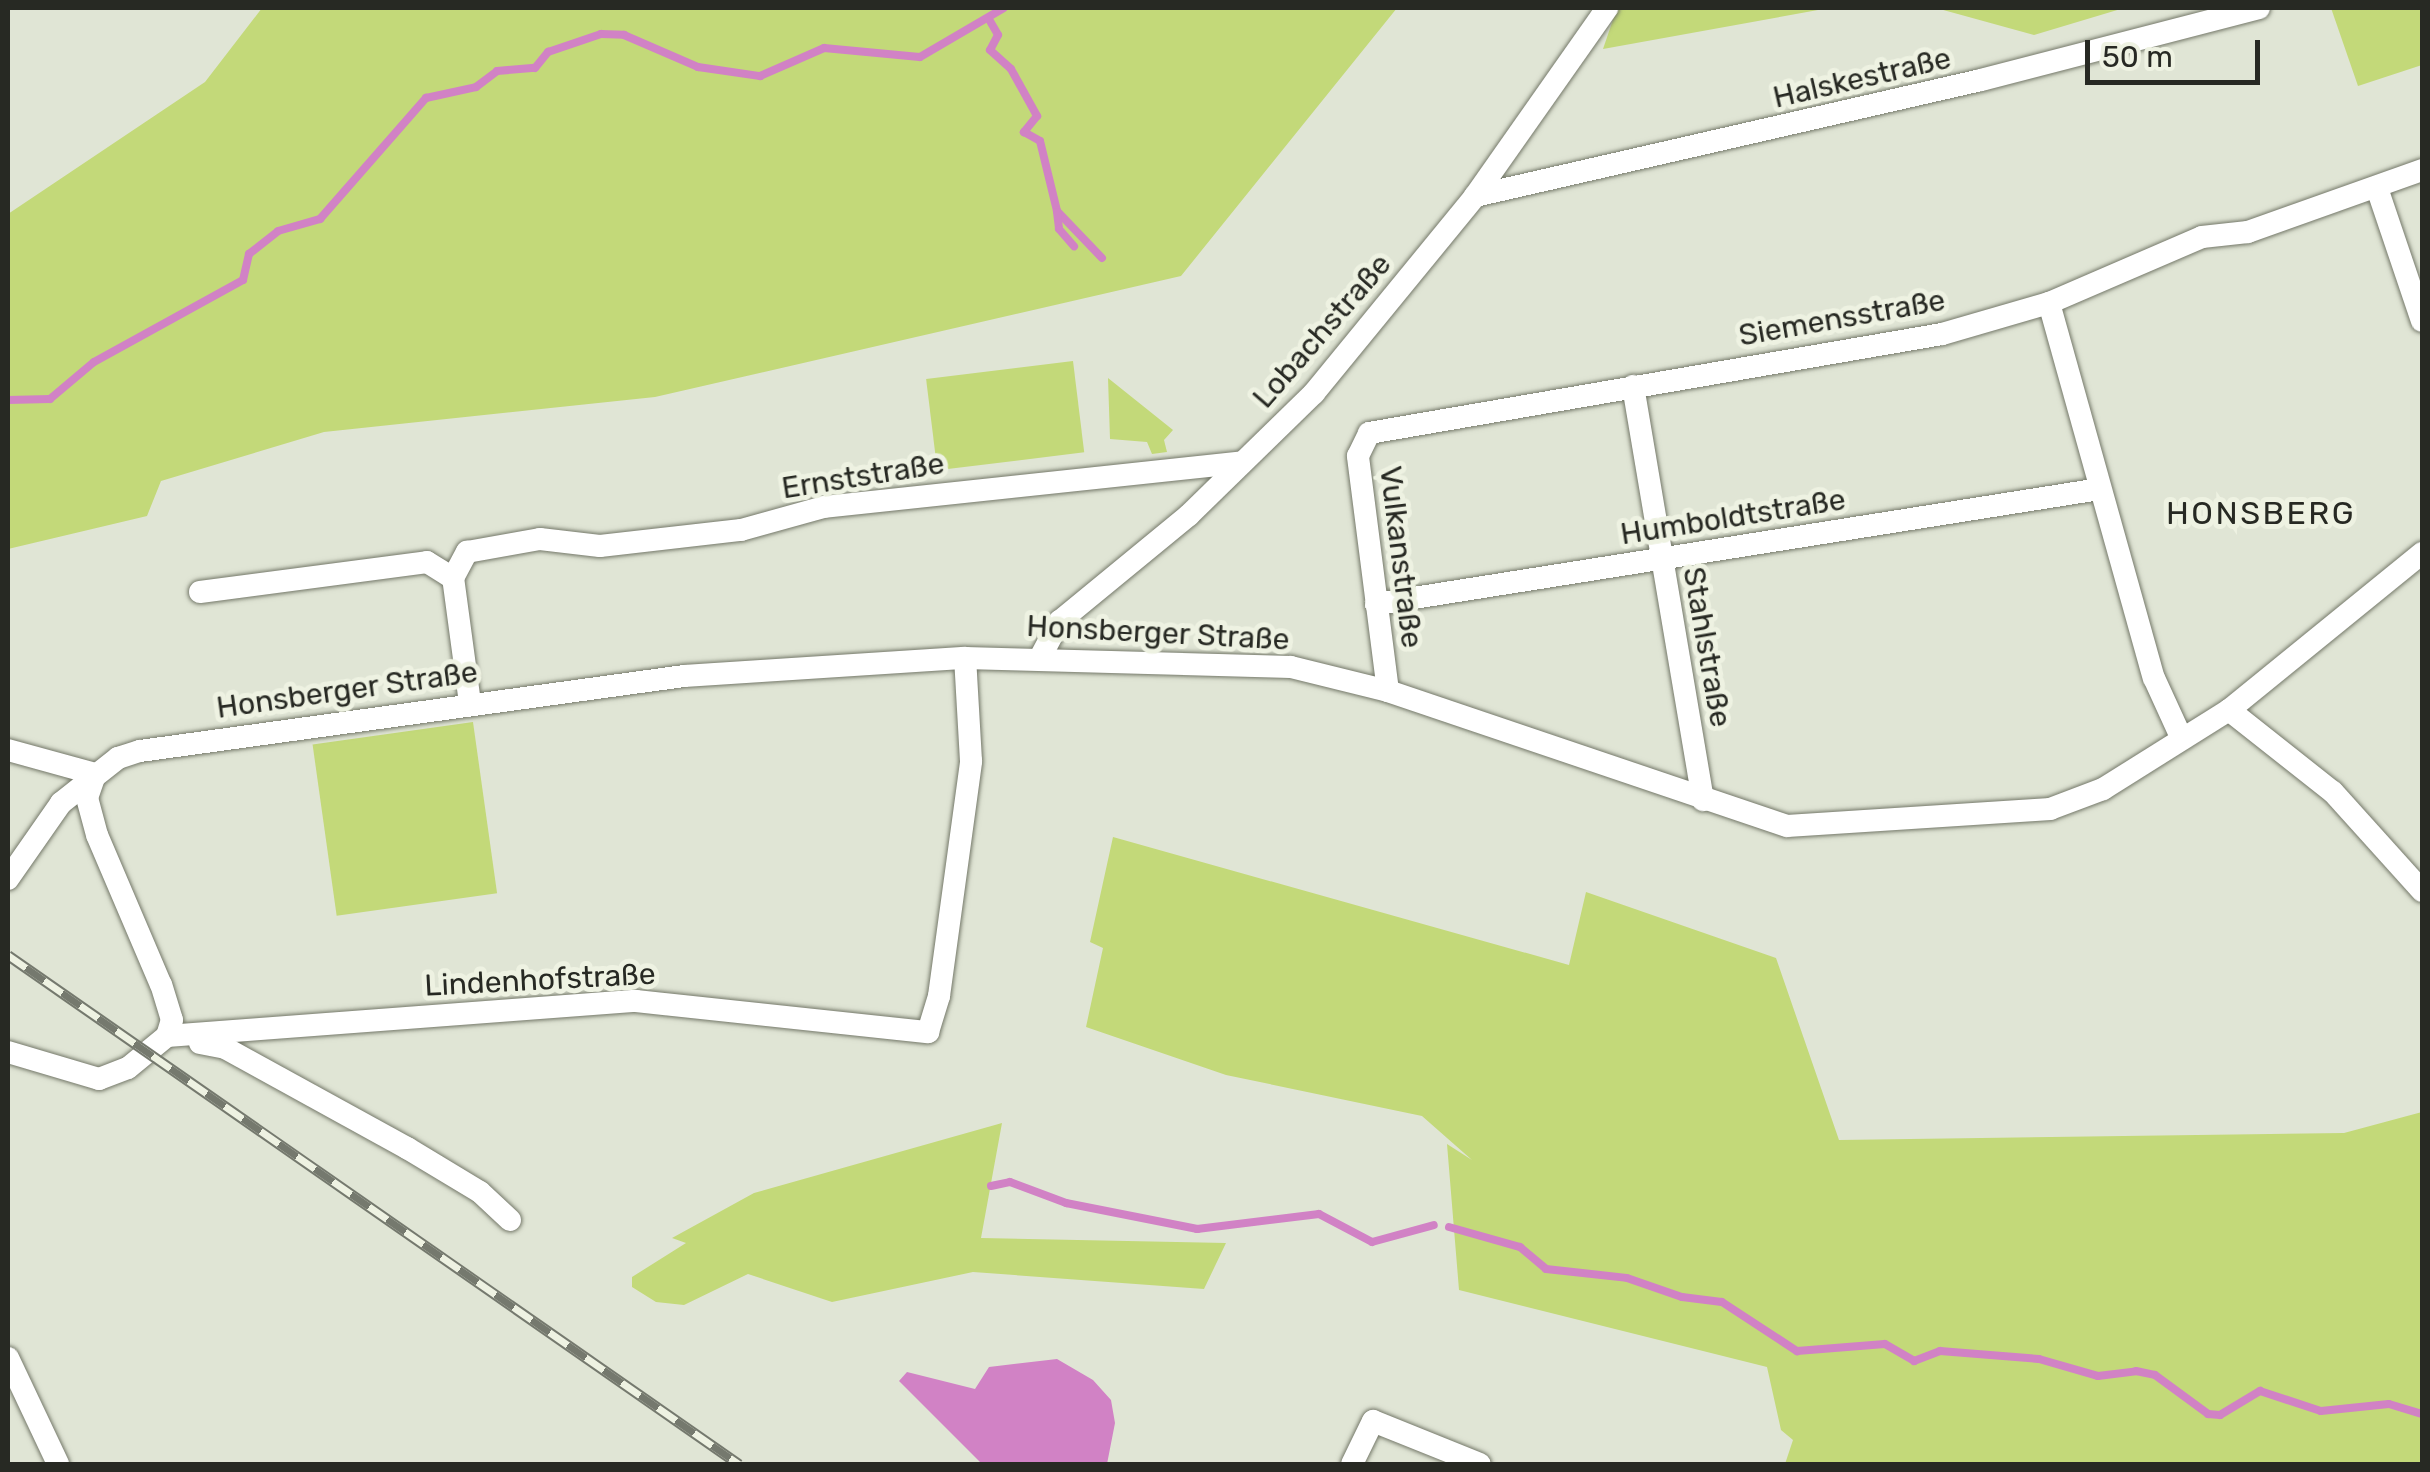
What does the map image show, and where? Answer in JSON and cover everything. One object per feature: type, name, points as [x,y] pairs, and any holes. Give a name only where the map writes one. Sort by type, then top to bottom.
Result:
[{"type":"street","name":"Lobachstraße","points":[[1042,656],[1060,621],[1189,515],[1314,392],[1476,196],[1607,8]]},
{"type":"street","name":"Halskestraße","points":[[1476,196],[1981,80],[2259,8]]},
{"type":"street","name":"Siemensstraße","points":[[1368,434],[1942,334],[2050,303],[2189,241],[2248,232],[2378,191],[2422,170]]},
{"type":"street","points":[[2378,191],[2422,321]]},
{"type":"street","points":[[2050,303],[2154,678],[2181,737]]},
{"type":"street","name":"Stahlstraße","points":[[1634,386],[1703,800]]},
{"type":"street","name":"Vulkanstraße","points":[[1368,434],[1358,456],[1388,691]]},
{"type":"street","name":"Ernststraße","points":[[453,578],[456,562],[468,552],[501,542],[600,546],[741,530],[824,507],[1242,462]]},
{"type":"street","name":"Humboldtstraße","points":[[1376,604],[2100,488]]},
{"type":"street","name":"Honsberger Straße","points":[[8,879],[60,803],[95,774],[140,751],[684,676],[965,658],[1042,656],[1292,667],[1388,691],[1787,826],[2050,808],[2084,800],[2229,710],[2422,553]]},
{"type":"street","points":[[200,592],[427,562],[453,578],[470,703]]},
{"type":"street","name":"Lindenhofstraße","points":[[167,1036],[636,1001],[928,1032],[939,996],[970,761],[965,658]]},
{"type":"street","points":[[2229,710],[2333,792],[2422,891]]},
{"type":"street","points":[[8,750],[95,774],[87,798],[97,835],[172,1020],[167,1036],[128,1068],[99,1080],[8,1052]]},
{"type":"street","points":[[167,1036],[226,1048],[480,1192],[510,1220]]},
{"type":"street","points":[[8,1358],[58,1464]]},
{"type":"street","points":[[1352,1464],[1373,1421],[1480,1464]]},
{"type":"green space","points":[[262,8],[1397,8],[1181,276],[655,397],[324,432],[161,481],[147,516],[8,549],[8,214],[205,82]]},
{"type":"green space","points":[[1617,8],[1829,8],[1603,49]]},
{"type":"green space","points":[[1936,8],[2124,8],[2034,35]]},
{"type":"green space","points":[[2331,8],[2422,8],[2422,65],[2358,86]]},
{"type":"green space","points":[[1073,361],[1084,452],[937,470],[926,379]]},
{"type":"green space","points":[[1108,378],[1173,430],[1164,440],[1167,452],[1152,454],[1147,442],[1110,439]]},
{"type":"green space","points":[[473,722],[497,893],[337,916],[313,745]]},
{"type":"green space","points":[[1113,837],[1569,965],[1586,892],[1776,958],[1839,1140],[2344,1133],[2422,1112],[2422,1464],[1785,1464],[1793,1440],[1781,1430],[1767,1367],[1459,1290],[1447,1144],[1472,1160],[1422,1116],[1226,1075],[1086,1027],[1103,948],[1090,942]]},
{"type":"green space","points":[[1002,1123],[981,1238],[1226,1243],[1204,1289],[973,1272],[832,1302],[748,1274],[684,1305],[656,1302],[632,1287],[632,1277],[686,1243],[672,1238],[754,1193]]},
{"type":"shaded area","points":[[1057,1359],[1093,1380],[1111,1400],[1115,1423],[1107,1464],[982,1464],[899,1381],[907,1372],[975,1389],[989,1367]]},
{"type":"waterway","points":[[8,400],[50,399],[94,362],[243,280],[249,254],[278,231],[320,219],[426,98],[476,87],[497,71],[535,68],[548,52],[601,34],[624,35],[698,67],[760,76],[824,48],[920,57],[1004,8]]},
{"type":"waterway","points":[[990,21],[998,35],[990,50],[1011,69],[1037,116],[1024,132],[1040,141],[1057,211],[1102,258]]},
{"type":"waterway","points":[[1057,212],[1059,229],[1074,246]]},
{"type":"waterway","points":[[991,1186],[1010,1182],[1066,1203],[1197,1229],[1319,1214],[1372,1242],[1434,1225]]},
{"type":"waterway","points":[[1449,1227],[1520,1247],[1546,1269],[1627,1278],[1682,1297],[1722,1302],[1797,1351],[1885,1344],[1914,1361],[1940,1351],[2039,1359],[2098,1376],[2136,1371],[2155,1375],[2208,1414],[2220,1415],[2260,1391],[2321,1411],[2389,1404],[2422,1414]]},
{"type":"railway","points":[[8,955],[739,1464]]},
{"type":"district","name":"HONSBERG","points":[[2261,513]]}]
